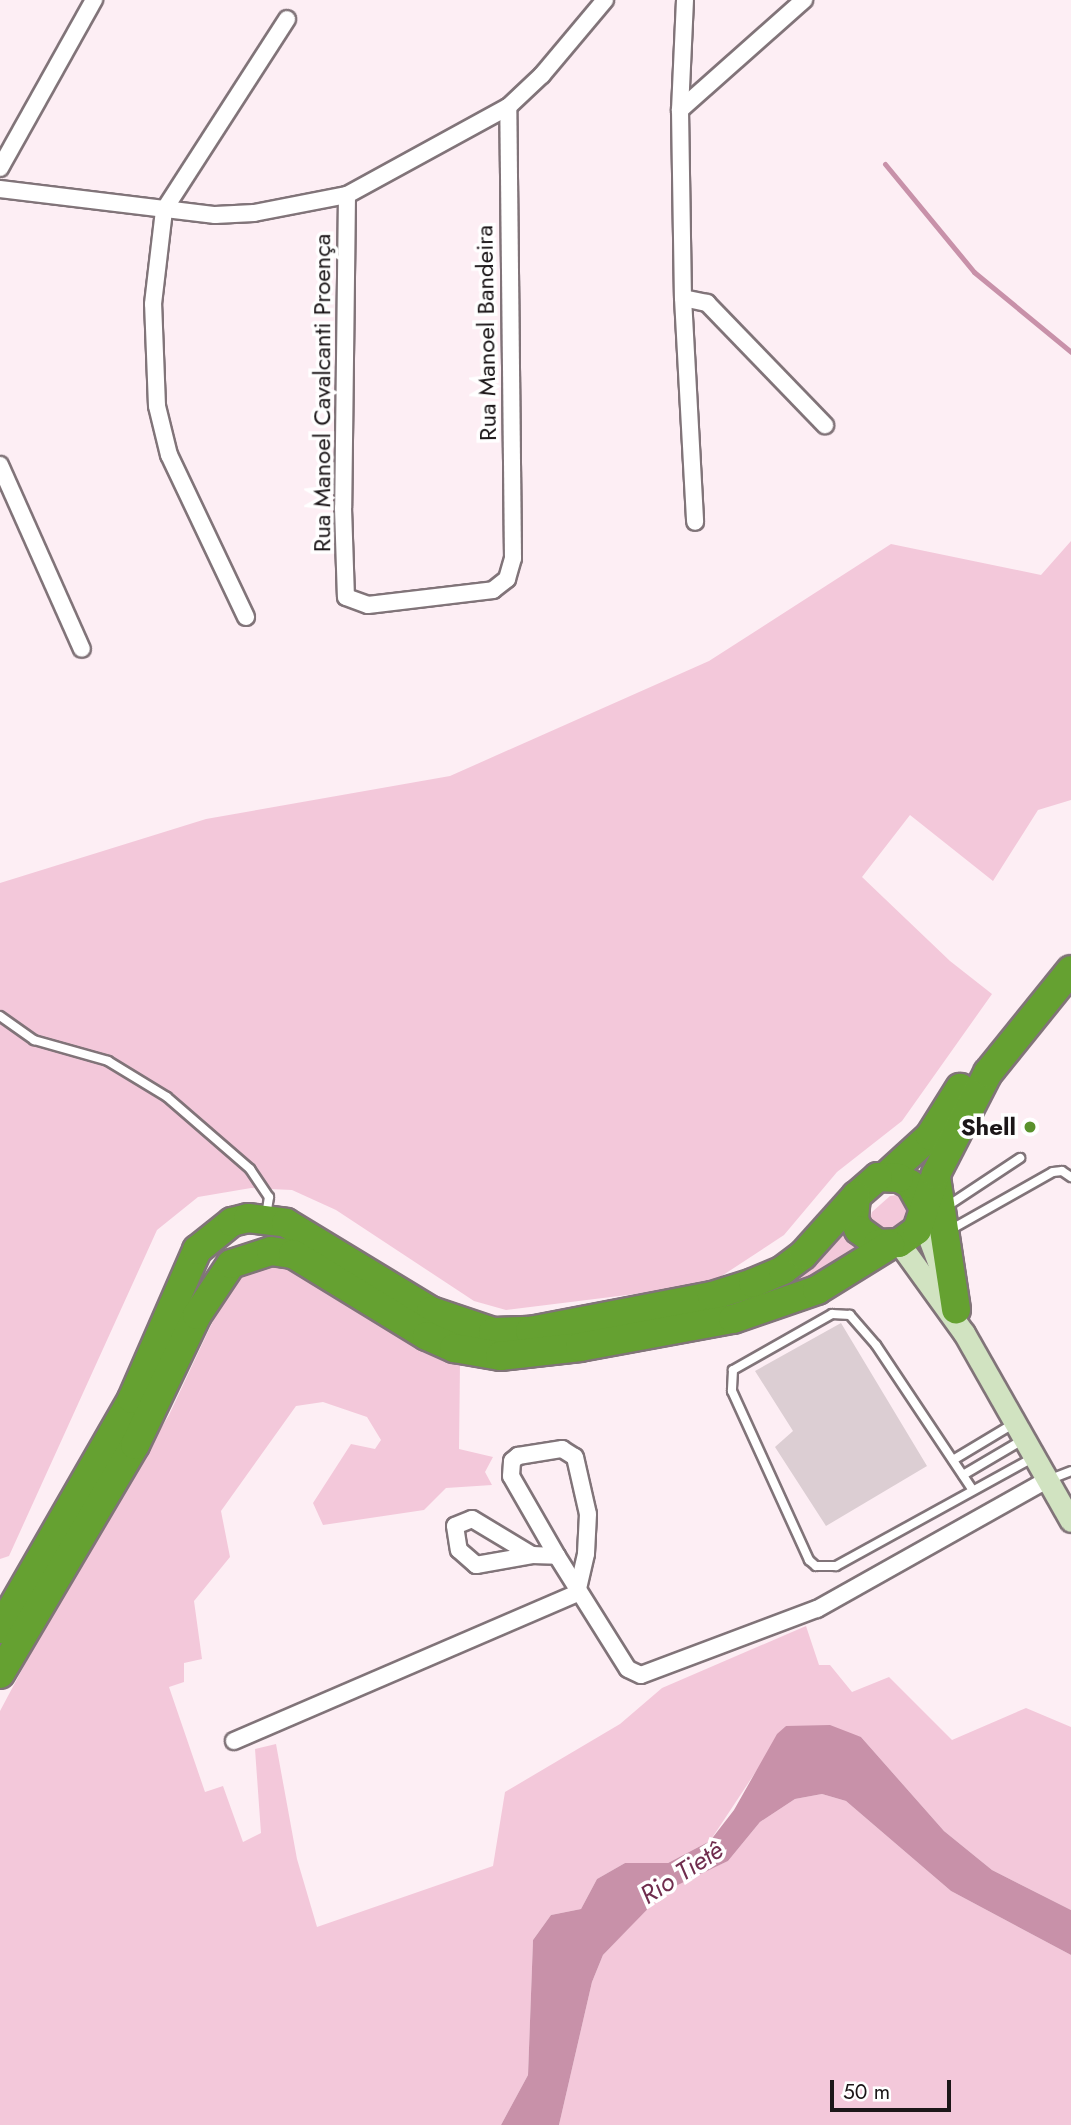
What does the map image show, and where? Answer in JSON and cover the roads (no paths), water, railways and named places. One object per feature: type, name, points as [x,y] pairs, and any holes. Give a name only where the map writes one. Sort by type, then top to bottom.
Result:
[{"type":"highway","points":[[0,1629],[132,1399],[197,1250],[232,1222],[265,1218],[309,1235],[431,1311],[466,1327],[517,1332],[699,1299],[753,1283],[803,1255],[870,1181],[886,1176],[930,1136],[990,1039],[1071,946]]},
{"type":"highway","points":[[0,1674],[135,1445],[197,1315],[231,1264],[271,1251],[293,1254],[427,1336],[454,1348],[500,1356],[580,1348],[733,1319],[817,1290],[909,1238],[932,1217],[936,1174],[1002,1050],[1071,970]]},
{"type":"highway","points":[[886,1176],[911,1184],[932,1217],[960,1321]]},
{"type":"highway","points":[[856,1196],[853,1208],[859,1230],[878,1244],[895,1244]]},
{"type":"main road","points":[[895,1244],[960,1321],[1071,1521]]},
{"type":"street","points":[[0,168],[94,0]]},
{"type":"street","points":[[0,189],[164,210],[254,213],[346,195],[508,107],[542,75],[605,0]]},
{"type":"street","points":[[685,0],[680,110],[683,298],[695,522]]},
{"type":"street","points":[[680,110],[804,0]]},
{"type":"street","points":[[246,617],[169,455],[157,406],[153,304],[164,210],[287,19]]},
{"type":"street","name":"Rua Manoel Bandeira","points":[[344,590],[351,602],[368,605],[493,590],[507,579],[513,558],[508,107]]},
{"type":"street","name":"Rua Manoel Cavalcanti Proença","points":[[344,590],[346,195]]},
{"type":"street","points":[[683,298],[707,303],[825,425]]},
{"type":"street","points":[[0,465],[82,649]]},
{"type":"street","points":[[577,1593],[586,1554],[588,1514],[575,1457],[562,1449],[518,1456],[512,1461],[511,1476],[577,1593],[628,1669],[650,1673],[759,1627],[817,1609],[1047,1480]]},
{"type":"street","points":[[532,1555],[557,1556]]},
{"type":"street","points":[[234,1741],[577,1593]]},
{"type":"lane","points":[[0,1016],[34,1040],[108,1061],[167,1097],[250,1169],[269,1197],[265,1218]]},
{"type":"lane","points":[[932,1217],[1020,1158]]},
{"type":"lane","points":[[932,1217],[1053,1172],[1062,1171],[1071,1177]]},
{"type":"lane","points":[[972,1489],[876,1345],[850,1315],[832,1314],[742,1363],[730,1380],[809,1560],[816,1566],[836,1566],[972,1489],[1024,1439]]},
{"type":"lane","points":[[953,1460],[1024,1439]]},
{"type":"lane","points":[[962,1475],[1024,1439]]},
{"type":"lane","points":[[1047,1480],[1071,1471]]},
{"type":"water","name":"Rio Tietê","points":[[830,1725],[861,1737],[944,1831],[992,1870],[1071,1910],[1071,1955],[951,1891],[846,1801],[822,1794],[795,1799],[760,1822],[728,1861],[665,1891],[603,1955],[592,1982],[559,2125],[501,2125],[528,2075],[533,1940],[551,1915],[581,1909],[597,1879],[625,1863],[668,1863],[710,1841],[734,1810],[777,1734],[786,1726]]},
{"type":"waterway","points":[[885,164],[974,272],[1071,352]]},
{"type":"place","name":"Shell","points":[[1030,1127]]}]
